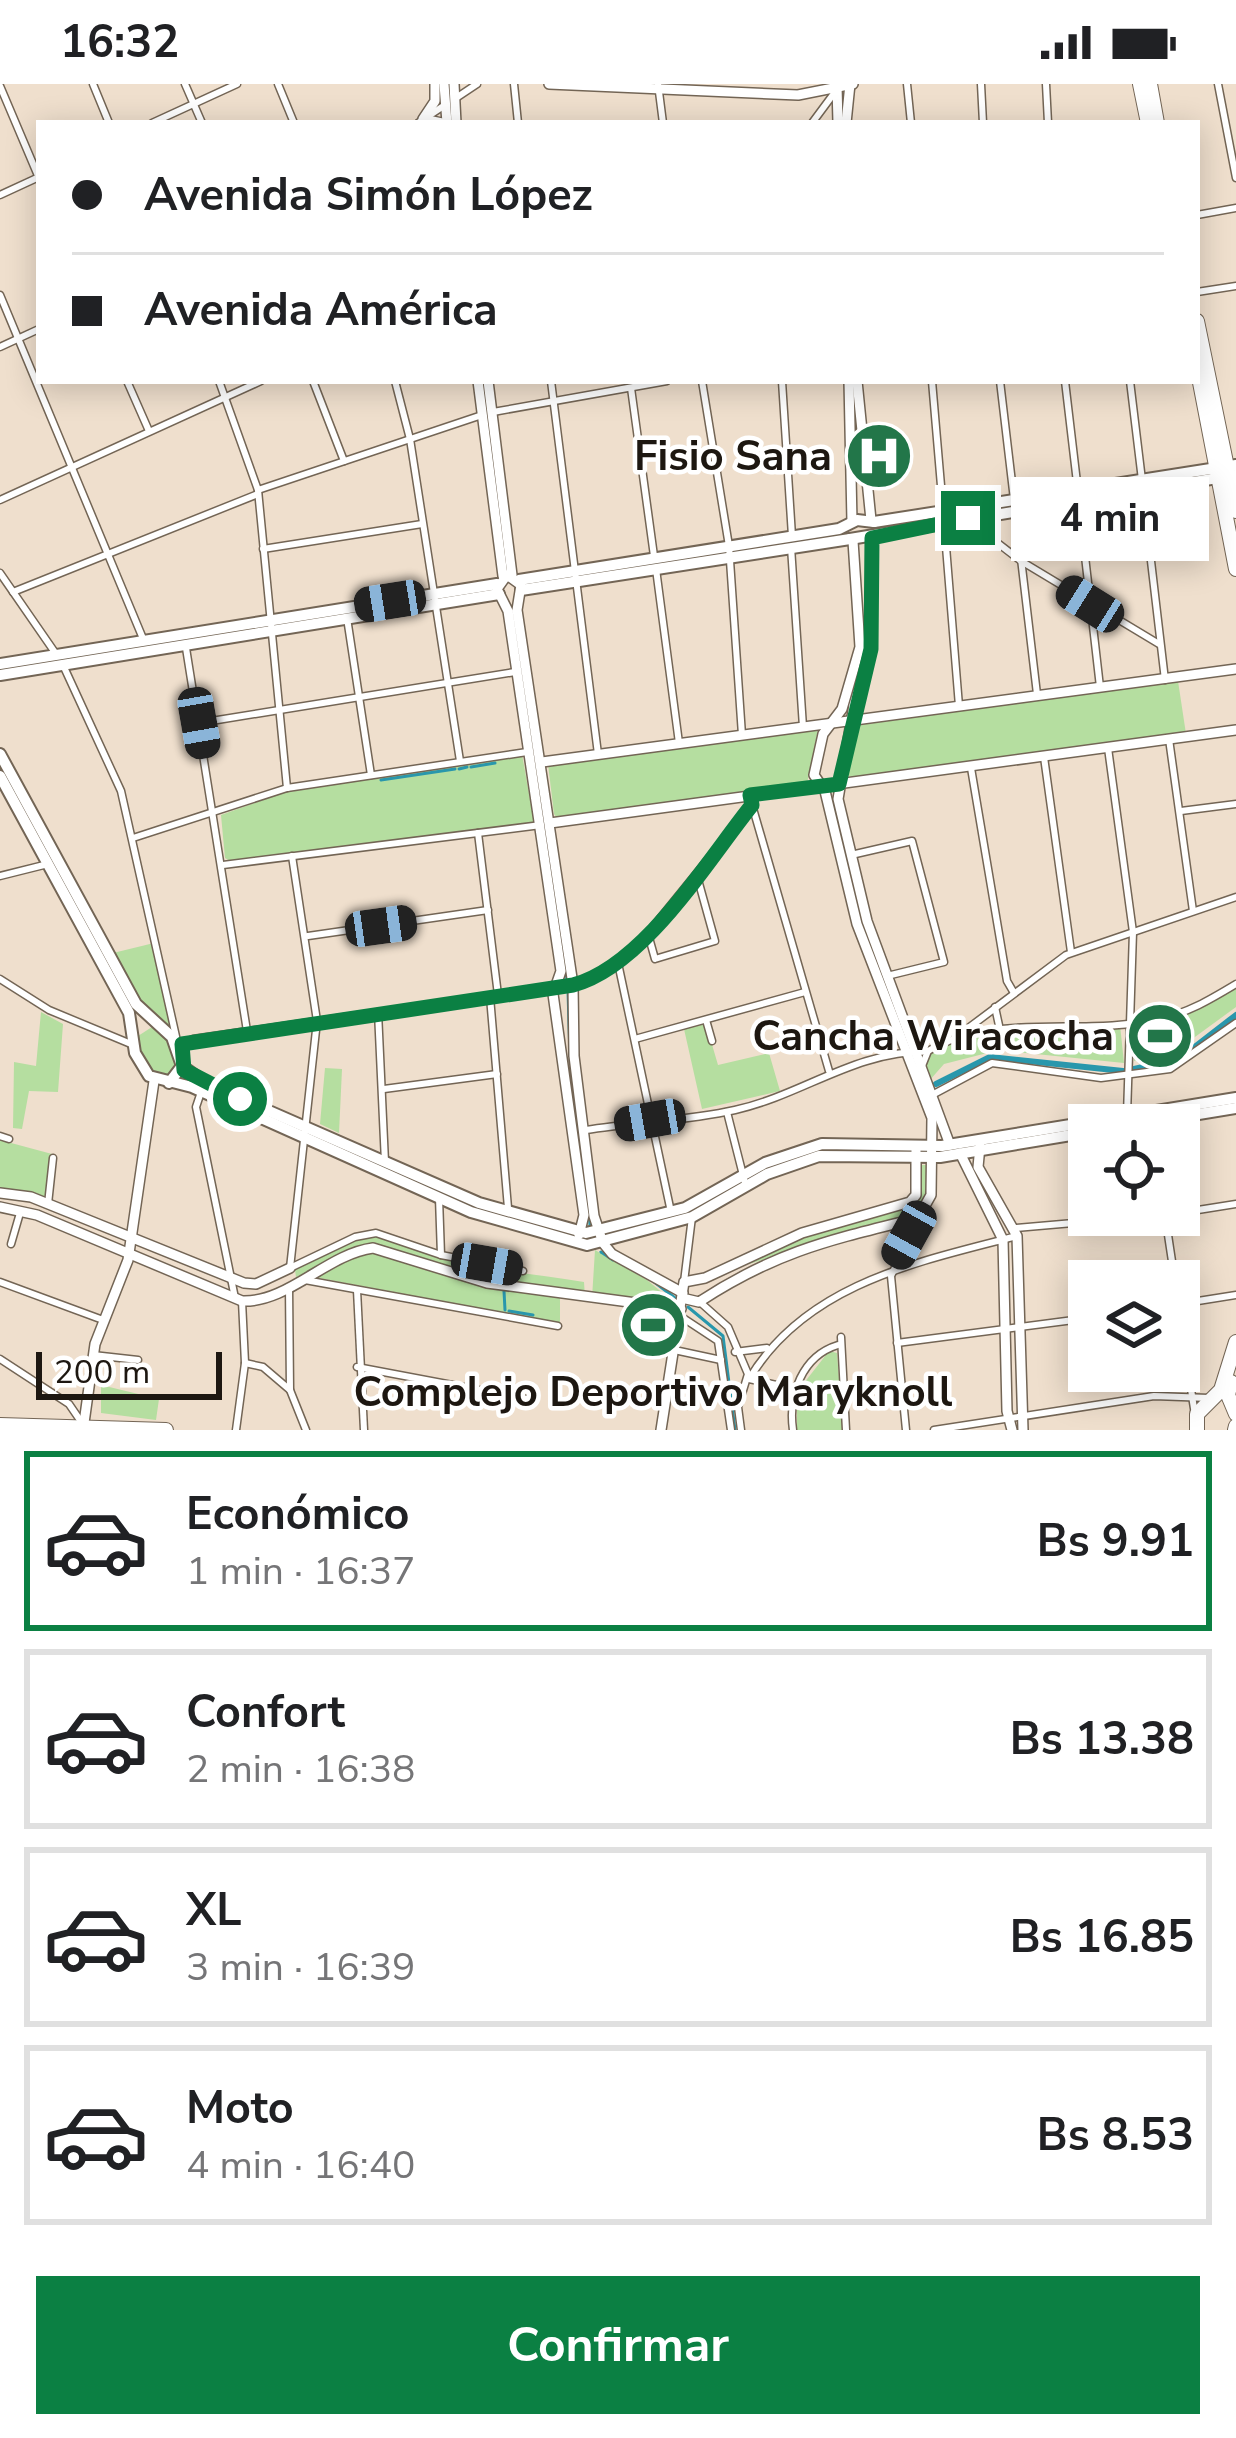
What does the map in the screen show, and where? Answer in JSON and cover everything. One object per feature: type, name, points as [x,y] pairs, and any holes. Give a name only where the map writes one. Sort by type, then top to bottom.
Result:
[{"type":"highway","points":[[1140,84],[1147,120]]},
{"type":"highway","points":[[1150,84],[1156,120]]},
{"type":"highway","points":[[1200,336],[1236,511]]},
{"type":"highway","points":[[1200,377],[1227,471],[1236,569]]},
{"type":"highway","points":[[1196,1425],[1221,1390],[1236,1342]]},
{"type":"highway","points":[[1234,1407],[1228,1392],[1236,1365]]},
{"type":"highway","points":[[0,1425],[166,1430]]},
{"type":"main road","points":[[0,664],[185,644],[270,626],[1227,471]]},
{"type":"main road","points":[[944,517],[968,518],[1014,506]]},
{"type":"main road","points":[[850,532],[873,529]]},
{"type":"main road","points":[[0,674],[144,641],[347,618],[435,599]]},
{"type":"main road","points":[[0,754],[136,1004],[179,1051],[182,1066],[196,1079],[439,1198],[579,1238],[601,1238],[692,1217],[743,1183]]},
{"type":"main road","points":[[0,776],[129,1013],[138,1062],[154,1081],[201,1092],[385,1162],[507,1218]]},
{"type":"main road","points":[[134,1038],[156,1024]]},
{"type":"main road","points":[[169,1083],[182,1066]]},
{"type":"main road","points":[[1200,1106],[1236,1098]]},
{"type":"main road","points":[[1200,1115],[1236,1108]]},
{"type":"main road","points":[[601,1238],[820,1156],[931,1152],[1068,1131]]},
{"type":"main road","points":[[980,1145],[1068,1135]]},
{"type":"street","points":[[93,84],[109,120]]},
{"type":"street","points":[[185,84],[201,120]]},
{"type":"street","points":[[159,120],[237,84]]},
{"type":"street","points":[[278,84],[293,120]]},
{"type":"street","points":[[440,84],[456,120]]},
{"type":"street","points":[[422,120],[440,84]]},
{"type":"street","points":[[445,120],[454,84]]},
{"type":"street","points":[[422,120],[477,84]]},
{"type":"street","points":[[514,84],[518,120]]},
{"type":"street","points":[[549,84],[764,89],[851,84],[843,120]]},
{"type":"street","points":[[908,84],[910,120]]},
{"type":"street","points":[[981,84],[983,120]]},
{"type":"street","points":[[1046,84],[1048,120]]},
{"type":"street","points":[[1218,84],[1236,178]]},
{"type":"street","points":[[0,86],[4,108],[36,171]]},
{"type":"street","points":[[658,87],[663,120]]},
{"type":"street","points":[[814,120],[837,87]]},
{"type":"street","points":[[837,87],[842,120]]},
{"type":"street","points":[[1223,111],[1236,109]]},
{"type":"street","points":[[0,195],[36,178]]},
{"type":"street","points":[[1200,214],[1236,208]]},
{"type":"street","points":[[1200,292],[1236,286]]},
{"type":"street","points":[[0,296],[36,382]]},
{"type":"street","points":[[0,346],[36,330]]},
{"type":"street","points":[[37,384],[144,641]]},
{"type":"street","points":[[128,384],[149,431]]},
{"type":"street","points":[[220,384],[258,492],[287,788]]},
{"type":"street","points":[[0,500],[254,384]]},
{"type":"street","points":[[314,384],[344,460]]},
{"type":"street","points":[[396,384],[410,439],[460,761]]},
{"type":"street","points":[[479,384],[488,413]]},
{"type":"street","points":[[488,384],[518,671],[573,985],[572,1038],[601,1238],[613,1254],[682,1300],[714,1337],[722,1360],[731,1430]]},
{"type":"street","points":[[552,384],[598,754]]},
{"type":"street","points":[[13,592],[258,492],[488,413],[652,384]]},
{"type":"street","points":[[702,384],[729,552],[742,735]]},
{"type":"street","points":[[782,384],[803,727]]},
{"type":"street","points":[[856,384],[850,532],[860,647],[842,709],[816,756],[814,775],[821,786],[857,924],[932,1118],[931,1195],[892,1269],[906,1430]]},
{"type":"street","points":[[857,384],[873,529],[871,649],[839,784],[851,855],[908,1049],[922,1070],[955,1149],[976,1171],[1016,1232],[1023,1430]]},
{"type":"street","points":[[932,384],[959,708]]},
{"type":"street","points":[[1000,384],[1037,697]]},
{"type":"street","points":[[1065,384],[1100,688]]},
{"type":"street","points":[[1130,384],[1165,680]]},
{"type":"street","points":[[631,388],[679,743]]},
{"type":"street","points":[[968,518],[974,530],[1161,645]]},
{"type":"street","points":[[263,549],[422,524]]},
{"type":"street","points":[[0,573],[60,660],[108,758],[133,838],[179,1051]]},
{"type":"street","points":[[509,587],[542,762],[561,970],[553,988],[579,1146],[584,1215],[579,1238]]},
{"type":"street","points":[[347,618],[371,775]]},
{"type":"street","points":[[185,644],[247,1030]]},
{"type":"street","points":[[542,762],[1236,669]]},
{"type":"street","points":[[199,723],[518,671]]},
{"type":"street","points":[[223,865],[751,800],[821,786],[1236,730]]},
{"type":"street","points":[[1169,739],[1193,910]]},
{"type":"street","points":[[1108,748],[1133,932],[1129,1104]]},
{"type":"street","points":[[133,838],[287,788],[531,751]]},
{"type":"street","points":[[1044,757],[1071,952]]},
{"type":"street","points":[[970,766],[1007,981],[1014,993]]},
{"type":"street","points":[[179,1051],[189,1040],[247,1030],[573,985],[618,963],[648,934],[751,800]]},
{"type":"street","points":[[751,800],[829,1071]]},
{"type":"street","points":[[1180,811],[1236,804]]},
{"type":"street","points":[[478,833],[488,910],[507,1218]]},
{"type":"street","points":[[851,855],[912,841],[944,962],[887,976]]},
{"type":"street","points":[[292,856],[308,936],[317,1022],[289,1286],[290,1390],[306,1430]]},
{"type":"street","points":[[0,877],[48,864]]},
{"type":"street","points":[[648,934],[655,959],[716,941],[697,875]]},
{"type":"street","points":[[586,1130],[727,1112],[776,1097],[829,1071],[908,1049],[928,1051],[962,1032],[1071,952],[1236,898]]},
{"type":"street","points":[[308,936],[488,910]]},
{"type":"street","points":[[618,963],[670,1212]]},
{"type":"street","points":[[0,979],[49,1010],[134,1038]]},
{"type":"street","points":[[962,1032],[1130,1023],[1194,1009],[1236,984]]},
{"type":"street","points":[[635,1039],[805,992]]},
{"type":"street","points":[[995,1007],[1000,1030]]},
{"type":"street","points":[[378,1012],[385,1162]]},
{"type":"street","points":[[706,1020],[712,1041]]},
{"type":"street","points":[[932,1095],[992,1063],[1128,1076],[1183,1065],[1236,1024]]},
{"type":"street","points":[[922,1070],[928,1051]]},
{"type":"street","points":[[384,1089],[497,1074]]},
{"type":"street","points":[[84,1428],[93,1355],[129,1254],[154,1081]]},
{"type":"street","points":[[201,1092],[196,1107],[239,1299],[245,1363],[236,1430]]},
{"type":"street","points":[[727,1112],[743,1183]]},
{"type":"street","points":[[980,1145],[976,1171],[1003,1240],[1010,1424]]},
{"type":"street","points":[[682,1300],[802,1233],[910,1202],[916,1195],[915,1152]]},
{"type":"street","points":[[48,1204],[53,1158]]},
{"type":"street","points":[[0,1192],[48,1204],[232,1279],[256,1284],[369,1233],[441,1255],[523,1271]]},
{"type":"street","points":[[439,1198],[441,1255]]},
{"type":"street","points":[[1200,1210],[1236,1204]]},
{"type":"street","points":[[0,1208],[21,1210],[239,1299],[258,1300],[354,1252],[381,1249],[487,1283],[699,1302],[723,1320],[748,1379]]},
{"type":"street","points":[[11,1244],[21,1210]]},
{"type":"street","points":[[662,1430],[692,1217]]},
{"type":"street","points":[[699,1302],[746,1264],[806,1244],[918,1218]]},
{"type":"street","points":[[900,1222],[909,1235]]},
{"type":"street","points":[[741,1430],[738,1407],[748,1379],[771,1347],[818,1307],[892,1269],[1003,1240],[1016,1232],[1068,1226]]},
{"type":"street","points":[[301,1279],[558,1326]]},
{"type":"street","points":[[0,1282],[103,1320]]},
{"type":"street","points":[[357,1290],[357,1367],[364,1430]]},
{"type":"street","points":[[1200,1303],[1236,1295]]},
{"type":"street","points":[[897,1343],[1068,1321]]},
{"type":"street","points":[[793,1430],[790,1399],[795,1389],[816,1357],[839,1341],[846,1430]]},
{"type":"street","points":[[637,1342],[722,1360]]},
{"type":"street","points":[[735,1352],[771,1347]]},
{"type":"street","points":[[93,1355],[138,1360]]},
{"type":"street","points":[[0,1359],[69,1404],[84,1428]]},
{"type":"street","points":[[245,1363],[263,1367],[290,1390]]},
{"type":"street","points":[[357,1367],[532,1400]]},
{"type":"street","points":[[748,1379],[795,1389]]},
{"type":"street","points":[[1190,1392],[1196,1425]]},
{"type":"street","points":[[934,1430],[1010,1424],[1022,1416],[1190,1395],[1234,1407]]},
{"type":"green space","points":[[1178,681],[1186,734],[854,778],[847,775],[860,725]]},
{"type":"green space","points":[[818,729],[807,784],[557,818],[554,814],[548,764]]},
{"type":"green space","points":[[522,754],[534,822],[225,858],[221,815],[283,793]]},
{"type":"green space","points":[[154,943],[169,1026],[143,1006],[113,953]]},
{"type":"green space","points":[[1236,989],[1236,1007],[1173,1053],[1134,1061],[1137,1025],[1190,1013]]},
{"type":"green space","points":[[41,1012],[63,1024],[58,1092],[29,1091],[22,1129],[13,1128],[14,1062],[36,1066]]},
{"type":"green space","points":[[706,1024],[718,1065],[769,1053],[780,1091],[702,1109],[684,1029]]},
{"type":"green space","points":[[1120,1025],[1124,1063],[1005,1051],[1005,1034]]},
{"type":"green space","points":[[152,1027],[172,1048],[172,1076],[151,1071],[140,1052],[138,1036]]},
{"type":"green space","points":[[995,1033],[999,1050],[944,1064],[929,1081],[925,1067],[932,1052],[967,1036]]},
{"type":"green space","points":[[325,1068],[342,1069],[339,1133],[320,1124]]},
{"type":"green space","points":[[0,1140],[52,1154],[47,1200],[0,1190]]},
{"type":"green space","points":[[917,1165],[928,1165],[927,1194],[916,1214],[749,1264],[747,1260],[804,1235],[912,1204]]},
{"type":"green space","points":[[366,1235],[458,1262],[584,1282],[585,1297],[472,1278],[375,1245],[296,1277],[295,1270]]},
{"type":"green space","points":[[595,1250],[647,1280],[676,1304],[592,1298]]},
{"type":"green space","points":[[362,1252],[384,1253],[486,1286],[560,1298],[560,1323],[319,1278],[321,1272]]},
{"type":"green space","name":"Complejo Deportivo Maryknoll","points":[[634,1310],[674,1313],[671,1347],[635,1338]]},
{"type":"green space","points":[[829,1351],[837,1353],[843,1430],[797,1430],[797,1392]]},
{"type":"green space","points":[[101,1385],[159,1399],[156,1420],[101,1413]]},
{"type":"waterway","points":[[449,84],[450,96]]},
{"type":"waterway","points":[[484,391],[487,411]]},
{"type":"waterway","points":[[471,767],[495,763]]},
{"type":"waterway","points":[[459,769],[467,767]]},
{"type":"waterway","points":[[381,780],[455,769]]},
{"type":"waterway","points":[[563,946],[567,980]]},
{"type":"waterway","points":[[568,991],[570,1056]]},
{"type":"waterway","points":[[1134,1069],[1179,1059],[1236,1015]]},
{"type":"waterway","points":[[936,1084],[990,1057],[1123,1071]]},
{"type":"waterway","points":[[589,1208],[590,1225]]},
{"type":"waterway","points":[[601,1252],[613,1260]]},
{"type":"waterway","points":[[653,1281],[675,1298]]},
{"type":"waterway","points":[[504,1291],[505,1310]]},
{"type":"waterway","points":[[688,1307],[723,1336],[735,1430]]},
{"type":"waterway","points":[[509,1311],[533,1315]]},
{"type":"place","name":"Fisio Sana","points":[[879,456]]},
{"type":"place","name":"Cancha Wiracocha","points":[[1160,1036]]},
{"type":"place","name":"Complejo Deportivo Maryknoll","points":[[653,1325]]},
{"type":"route","points":[[240,1099],[184,1070],[182,1044],[247,1030],[573,985],[618,963],[697,875],[752,805],[750,795],[839,784],[854,705],[871,649],[868,554],[872,538],[968,518]]}]
